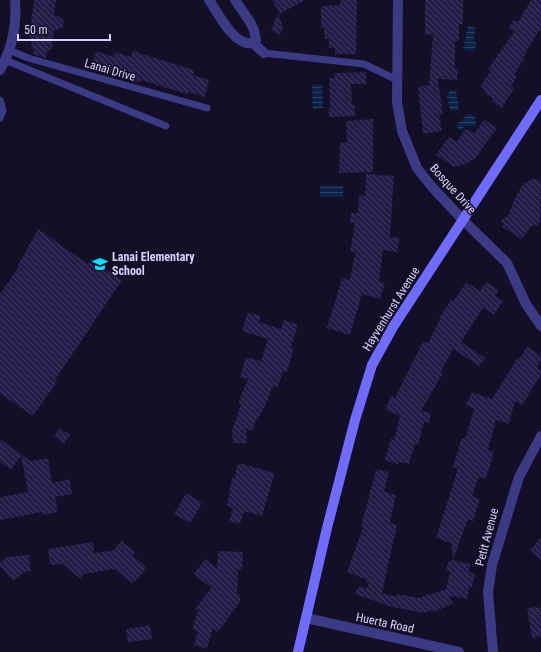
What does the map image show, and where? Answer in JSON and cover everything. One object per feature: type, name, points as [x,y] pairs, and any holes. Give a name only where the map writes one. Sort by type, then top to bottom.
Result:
[{"type":"main road","name":"Hayvenhurst Avenue","points":[[298,652],[327,528],[355,420],[372,365],[393,327],[541,100]]},
{"type":"street","points":[[0,70],[9,50],[14,29],[15,0]]},
{"type":"street","points":[[209,0],[238,40],[248,44],[253,43],[264,53]]},
{"type":"street","points":[[235,0],[254,30],[256,40],[253,43]]},
{"type":"street","name":"Bosque Drive","points":[[398,0],[397,102],[402,131],[417,168],[432,187],[463,220],[507,263],[526,304],[541,326]]},
{"type":"street","name":"Petit Avenue","points":[[493,652],[488,592],[492,565],[519,478],[541,436]]},
{"type":"street","name":"Huerta Road","points":[[306,618],[459,652]]},
{"type":"lane","name":"Lanai Drive","points":[[9,50],[28,58],[207,108]]},
{"type":"lane","points":[[264,53],[364,64],[393,78],[397,82]]},
{"type":"lane","points":[[5,60],[166,126]]},
{"type":"lane","points":[[0,100],[3,110],[0,118]]},
{"type":"water","points":[[468,26],[476,28],[473,41],[476,42],[474,52],[463,49]]},
{"type":"water","points":[[322,84],[323,108],[313,109],[312,85]]},
{"type":"water","points":[[456,90],[459,110],[450,111],[448,101],[450,101],[450,98],[447,99],[447,94],[449,94],[449,91]]},
{"type":"water","points":[[469,113],[475,117],[476,126],[464,126],[462,130],[459,130],[456,125]]},
{"type":"water","points":[[320,185],[343,186],[343,197],[320,197]]},
{"type":"building","points":[[34,0],[56,0],[54,15],[62,18],[64,22],[63,27],[54,31],[52,49],[47,51],[46,58],[33,54],[34,49],[31,48],[32,38],[29,37]]},
{"type":"building","points":[[272,0],[305,0],[280,14]]},
{"type":"building","points":[[340,0],[357,0],[356,54],[335,54],[335,48],[329,48],[329,39],[325,39],[324,28],[321,28],[321,6],[340,5]]},
{"type":"building","points":[[425,0],[463,0],[463,24],[459,24],[459,41],[455,41],[455,68],[458,68],[457,80],[438,79],[443,115],[439,115],[442,131],[423,134],[418,87],[429,85],[433,35],[425,34]]},
{"type":"building","points":[[531,0],[541,0],[541,28],[526,51],[527,52],[524,59],[514,75],[517,77],[511,86],[514,88],[502,108],[491,101],[493,98],[484,93],[485,90],[480,87],[491,70],[488,69],[514,32],[508,28],[514,20],[518,22]]},
{"type":"building","points":[[278,13],[283,27],[280,35],[271,31]]},
{"type":"building","points":[[96,51],[114,57],[115,52],[131,57],[133,51],[194,70],[193,75],[209,80],[205,97],[188,92],[187,94],[141,80],[140,83],[108,73],[109,70],[92,65]]},
{"type":"building","points":[[366,72],[366,84],[351,84],[352,105],[355,105],[355,116],[329,117],[329,78],[335,78],[334,73]]},
{"type":"building","points":[[373,119],[373,172],[339,173],[340,143],[347,142],[346,121]]},
{"type":"building","points":[[484,119],[497,128],[475,159],[454,167],[436,155],[449,137],[457,142],[465,129],[475,133]]},
{"type":"building","points":[[366,174],[394,176],[390,237],[400,238],[397,252],[383,250],[379,281],[385,283],[380,299],[362,294],[350,335],[327,328],[342,278],[350,280],[355,252],[350,251],[355,223],[350,223],[351,213],[358,213],[359,195],[365,196]]},
{"type":"building","points":[[534,178],[541,183],[540,222],[536,226],[531,226],[522,239],[502,227],[504,224],[501,220],[508,216],[515,198],[523,184]]},
{"type":"building","points":[[38,229],[88,264],[91,259],[122,280],[55,380],[57,382],[33,416],[0,393],[0,294],[18,268],[17,267]]},
{"type":"building","points":[[466,282],[480,291],[486,282],[499,290],[495,296],[503,301],[494,315],[483,308],[461,342],[485,358],[479,366],[453,349],[441,371],[443,372],[442,375],[421,411],[431,413],[429,423],[424,422],[418,445],[415,444],[409,464],[399,462],[398,464],[385,460],[391,439],[394,440],[400,416],[385,409],[391,396],[395,398],[423,341],[428,343],[440,319],[439,318],[451,300],[454,301]]},
{"type":"building","points":[[248,312],[261,316],[259,322],[281,329],[284,320],[298,325],[291,347],[294,348],[287,372],[283,371],[278,387],[273,386],[265,406],[258,419],[257,418],[252,431],[246,428],[247,443],[233,443],[232,431],[241,404],[238,403],[248,379],[240,377],[246,357],[261,361],[268,339],[242,331]]},
{"type":"building","points":[[527,347],[541,355],[541,360],[537,368],[541,371],[541,374],[522,405],[515,401],[509,424],[496,420],[488,450],[494,451],[486,479],[479,477],[472,496],[480,499],[473,521],[468,519],[453,560],[451,543],[436,538],[458,468],[453,467],[461,440],[466,437],[474,409],[466,405],[472,392],[492,399],[518,357],[520,358]]},
{"type":"building","points":[[60,428],[70,435],[64,444],[54,436]]},
{"type":"building","points":[[0,439],[30,461],[48,458],[52,483],[70,479],[72,494],[55,497],[58,512],[43,515],[42,512],[0,520],[0,497],[28,492],[21,456],[11,470],[0,462]]},
{"type":"building","points":[[238,463],[275,473],[262,516],[244,511],[240,524],[229,521],[233,508],[227,506],[230,488],[233,477],[235,478]]},
{"type":"building","points":[[376,469],[389,472],[384,492],[396,495],[390,523],[397,525],[382,593],[396,597],[397,594],[419,598],[446,589],[450,571],[446,571],[448,562],[453,560],[470,564],[469,572],[475,574],[472,588],[469,587],[467,599],[449,596],[453,604],[432,612],[431,610],[425,613],[392,607],[355,594],[358,587],[371,589],[367,588],[369,583],[366,582],[367,580],[347,572],[363,528],[361,527]]},
{"type":"building","points":[[186,493],[202,503],[190,523],[174,514]]},
{"type":"building","points":[[541,537],[541,560],[530,550]]},
{"type":"building","points":[[121,541],[135,552],[132,555],[147,567],[135,582],[134,581],[132,583],[114,569],[84,574],[81,579],[62,564],[50,565],[48,549],[93,542],[94,553],[114,550]]},
{"type":"building","points":[[218,551],[243,552],[242,570],[238,570],[237,594],[240,594],[240,602],[218,632],[213,628],[207,649],[194,645],[198,632],[192,630],[198,611],[195,609],[211,588],[194,574],[205,559],[217,568]]},
{"type":"building","points":[[29,555],[31,571],[24,572],[13,581],[0,566],[0,563],[7,557]]},
{"type":"building","points":[[539,607],[541,609],[541,636],[532,638],[527,608]]},
{"type":"building","points":[[150,625],[152,639],[128,642],[126,629]]},
{"type":"place","name":"Lanai Elementary School","points":[[100,264]]}]
